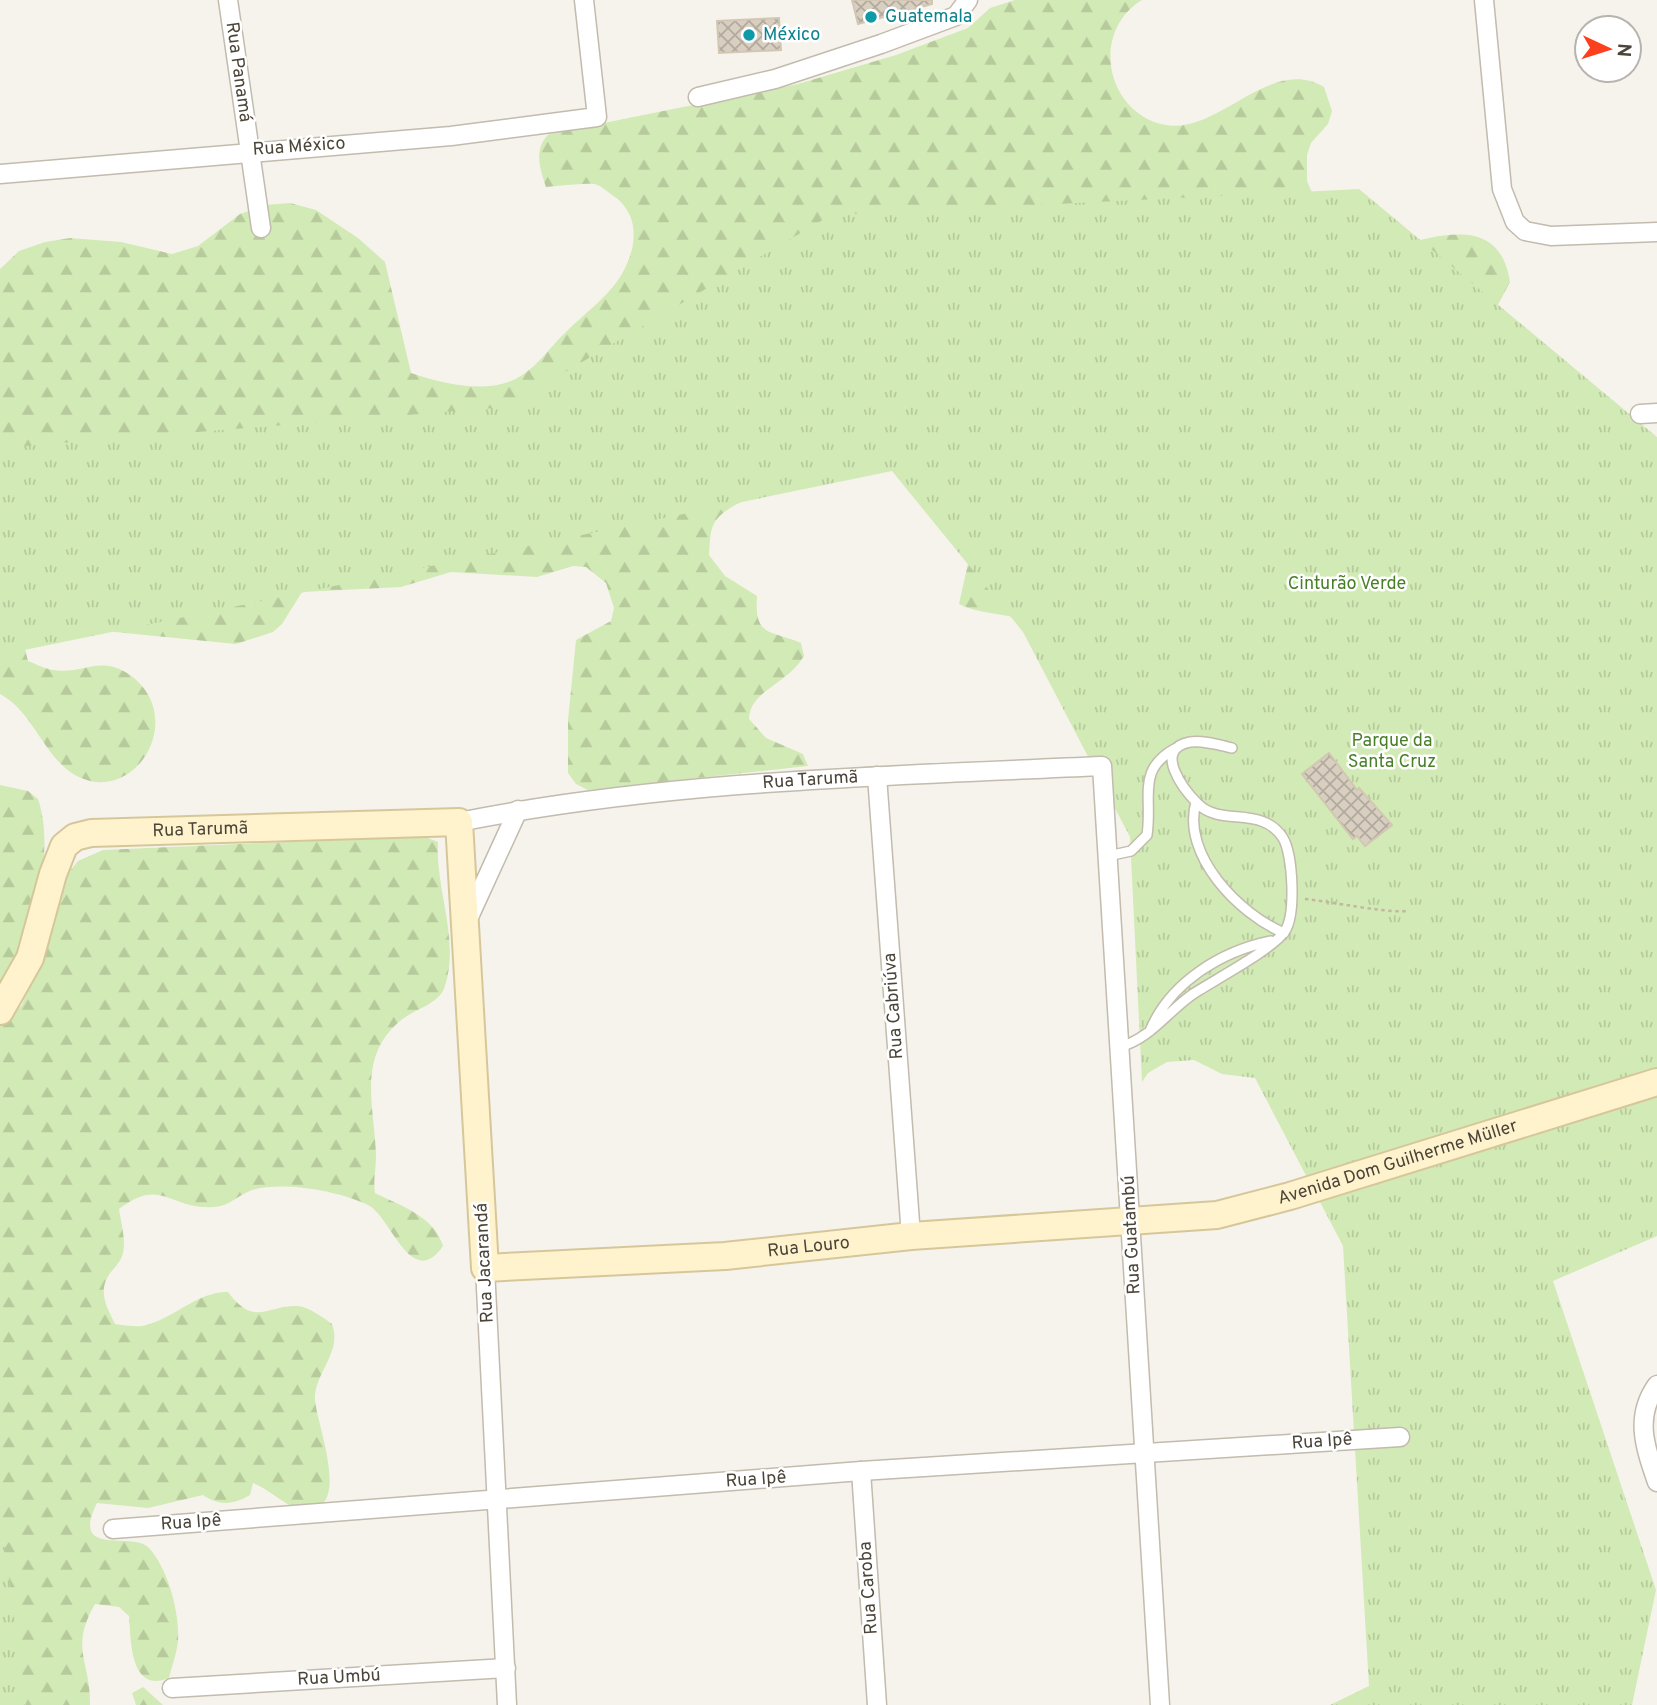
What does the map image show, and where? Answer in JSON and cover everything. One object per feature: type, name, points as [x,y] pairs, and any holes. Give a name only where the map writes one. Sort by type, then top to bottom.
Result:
[{"type":"street","name":"Rua Panamá","points":[[228,0],[261,228]]},
{"type":"street","name":"Rua México","points":[[0,174],[451,136],[597,117],[584,0]]},
{"type":"street","points":[[698,97],[775,79],[881,44],[956,16],[967,0]]},
{"type":"street","points":[[1484,0],[1502,188],[1508,212],[1525,231],[1551,236],[1657,232]]},
{"type":"street","name":"Rua Guatambú","points":[[1101,766],[1132,1223],[1143,1454],[1160,1705]]},
{"type":"street","name":"Rua Tarumã","points":[[0,1011],[30,958],[53,874],[64,846],[75,837],[91,833],[459,822],[553,803],[877,776],[1101,766]]},
{"type":"street","name":"Rua Cabriúva","points":[[877,776],[911,1236]]},
{"type":"street","points":[[465,925],[518,810]]},
{"type":"street","name":"Rua Jacarandá","points":[[459,822],[508,1705]]},
{"type":"street","name":"Avenida Dom Guilherme Müller","points":[[1132,1223],[1216,1215],[1255,1207],[1657,1082]]},
{"type":"street","name":"Rua Louro","points":[[485,1268],[725,1256],[911,1236],[1132,1223]]},
{"type":"street","points":[[1657,1385],[1646,1401],[1643,1423],[1644,1444],[1657,1482]]},
{"type":"street","name":"Rua Ipê","points":[[113,1529],[861,1472],[1400,1437]]},
{"type":"street","name":"Rua Caroba","points":[[861,1472],[877,1705]]},
{"type":"street","name":"Rua Umbú","points":[[172,1688],[506,1668]]},
{"type":"lane","points":[[1108,856],[1131,851],[1147,835],[1147,783],[1151,772],[1165,754],[1200,741],[1232,748]]},
{"type":"lane","points":[[1120,1047],[1138,1042],[1191,995],[1275,940],[1284,933],[1291,915],[1289,853],[1274,827],[1258,819],[1210,813],[1196,802],[1172,770],[1172,758],[1178,747]]},
{"type":"lane","points":[[1196,802],[1193,825],[1199,852],[1214,876],[1260,923],[1284,933]]},
{"type":"lane","points":[[1149,1033],[1163,1007],[1206,967],[1235,951],[1275,940]]},
{"type":"path","points":[[1291,898],[1348,903],[1397,914],[1409,910]]},
{"type":"green space","points":[[1015,0],[1142,0],[1126,14],[1116,30],[1111,49],[1111,68],[1127,103],[1142,116],[1161,124],[1181,125],[1202,120],[1262,88],[1283,81],[1303,80],[1324,87],[1332,111],[1328,124],[1311,143],[1307,155],[1307,181],[1317,204],[1395,246],[1449,235],[1481,238],[1494,247],[1504,261],[1510,282],[1493,314],[1017,618],[959,604],[969,559],[922,458],[813,479],[755,496],[733,506],[714,523],[709,555],[725,576],[757,596],[758,619],[762,626],[801,643],[804,656],[797,666],[762,694],[751,709],[749,719],[766,738],[803,754],[808,766],[588,790],[576,784],[568,773],[568,720],[576,640],[611,621],[614,608],[606,583],[586,567],[573,566],[537,577],[451,572],[401,587],[302,592],[282,624],[273,632],[236,644],[105,631],[25,649],[28,661],[50,669],[64,671],[110,666],[119,669],[130,675],[147,692],[154,712],[155,732],[148,751],[137,767],[121,778],[102,782],[81,778],[69,771],[49,750],[22,713],[0,694],[0,269],[19,251],[45,242],[70,238],[121,242],[172,254],[198,246],[240,214],[265,205],[290,203],[316,210],[358,238],[385,262],[411,373],[461,385],[499,385],[527,372],[605,295],[619,279],[632,250],[631,219],[621,202],[606,190],[594,184],[546,187],[539,153],[549,134],[798,84],[896,55],[968,28],[990,8]]},
{"type":"green space","name":"Cinturão Verde","points":[[1359,189],[1657,437],[1657,1236],[1553,1281],[1656,1590],[1632,1705],[1330,1705],[1369,1686],[1343,1246],[1255,1078],[1222,1074],[1194,1060],[1167,1062],[1148,1073],[1142,1082],[1130,837],[1023,632],[892,471],[0,655],[0,448],[506,407],[831,215]]},
{"type":"green space","points":[[0,785],[28,791],[38,799],[43,821],[44,846],[38,897],[31,923],[0,989]]},
{"type":"green space","points":[[423,836],[438,842],[440,878],[449,932],[449,968],[445,986],[438,997],[400,1021],[386,1035],[378,1051],[371,1084],[376,1156],[374,1188],[375,1193],[424,1219],[439,1236],[443,1246],[432,1258],[421,1261],[402,1247],[377,1212],[368,1205],[342,1195],[311,1189],[265,1187],[252,1190],[225,1205],[214,1207],[199,1207],[166,1197],[146,1195],[119,1209],[124,1248],[120,1261],[104,1285],[104,1298],[115,1324],[142,1326],[153,1323],[206,1296],[228,1292],[237,1303],[254,1312],[298,1306],[332,1324],[334,1343],[315,1395],[328,1464],[330,1483],[326,1498],[317,1508],[299,1509],[253,1483],[250,1495],[232,1502],[215,1501],[203,1495],[148,1508],[97,1503],[91,1520],[91,1531],[97,1537],[107,1540],[131,1541],[149,1548],[167,1579],[175,1605],[178,1630],[169,1678],[156,1681],[147,1679],[140,1672],[132,1651],[129,1616],[119,1607],[95,1604],[87,1619],[82,1644],[90,1705],[0,1705],[0,1026],[22,1005],[69,872],[78,861],[103,850]]},
{"type":"green space","points":[[0,1511],[26,1705],[0,1705]]},
{"type":"green space","points":[[143,1687],[163,1705],[136,1705],[132,1693]]},
{"type":"building","name":"Guatemala","points":[[852,0],[932,0],[932,4],[858,24]]},
{"type":"building","name":"México","points":[[779,18],[781,50],[719,53],[717,21]]},
{"type":"building","points":[[1329,753],[1357,790],[1359,788],[1392,825],[1365,846],[1357,836],[1353,839],[1302,774]]},
{"type":"place","name":"Guatemala","points":[[871,17]]},
{"type":"place","name":"México","points":[[749,35]]},
{"type":"park label","name":"Parque da Santa Cruz","points":[[1392,751]]}]
